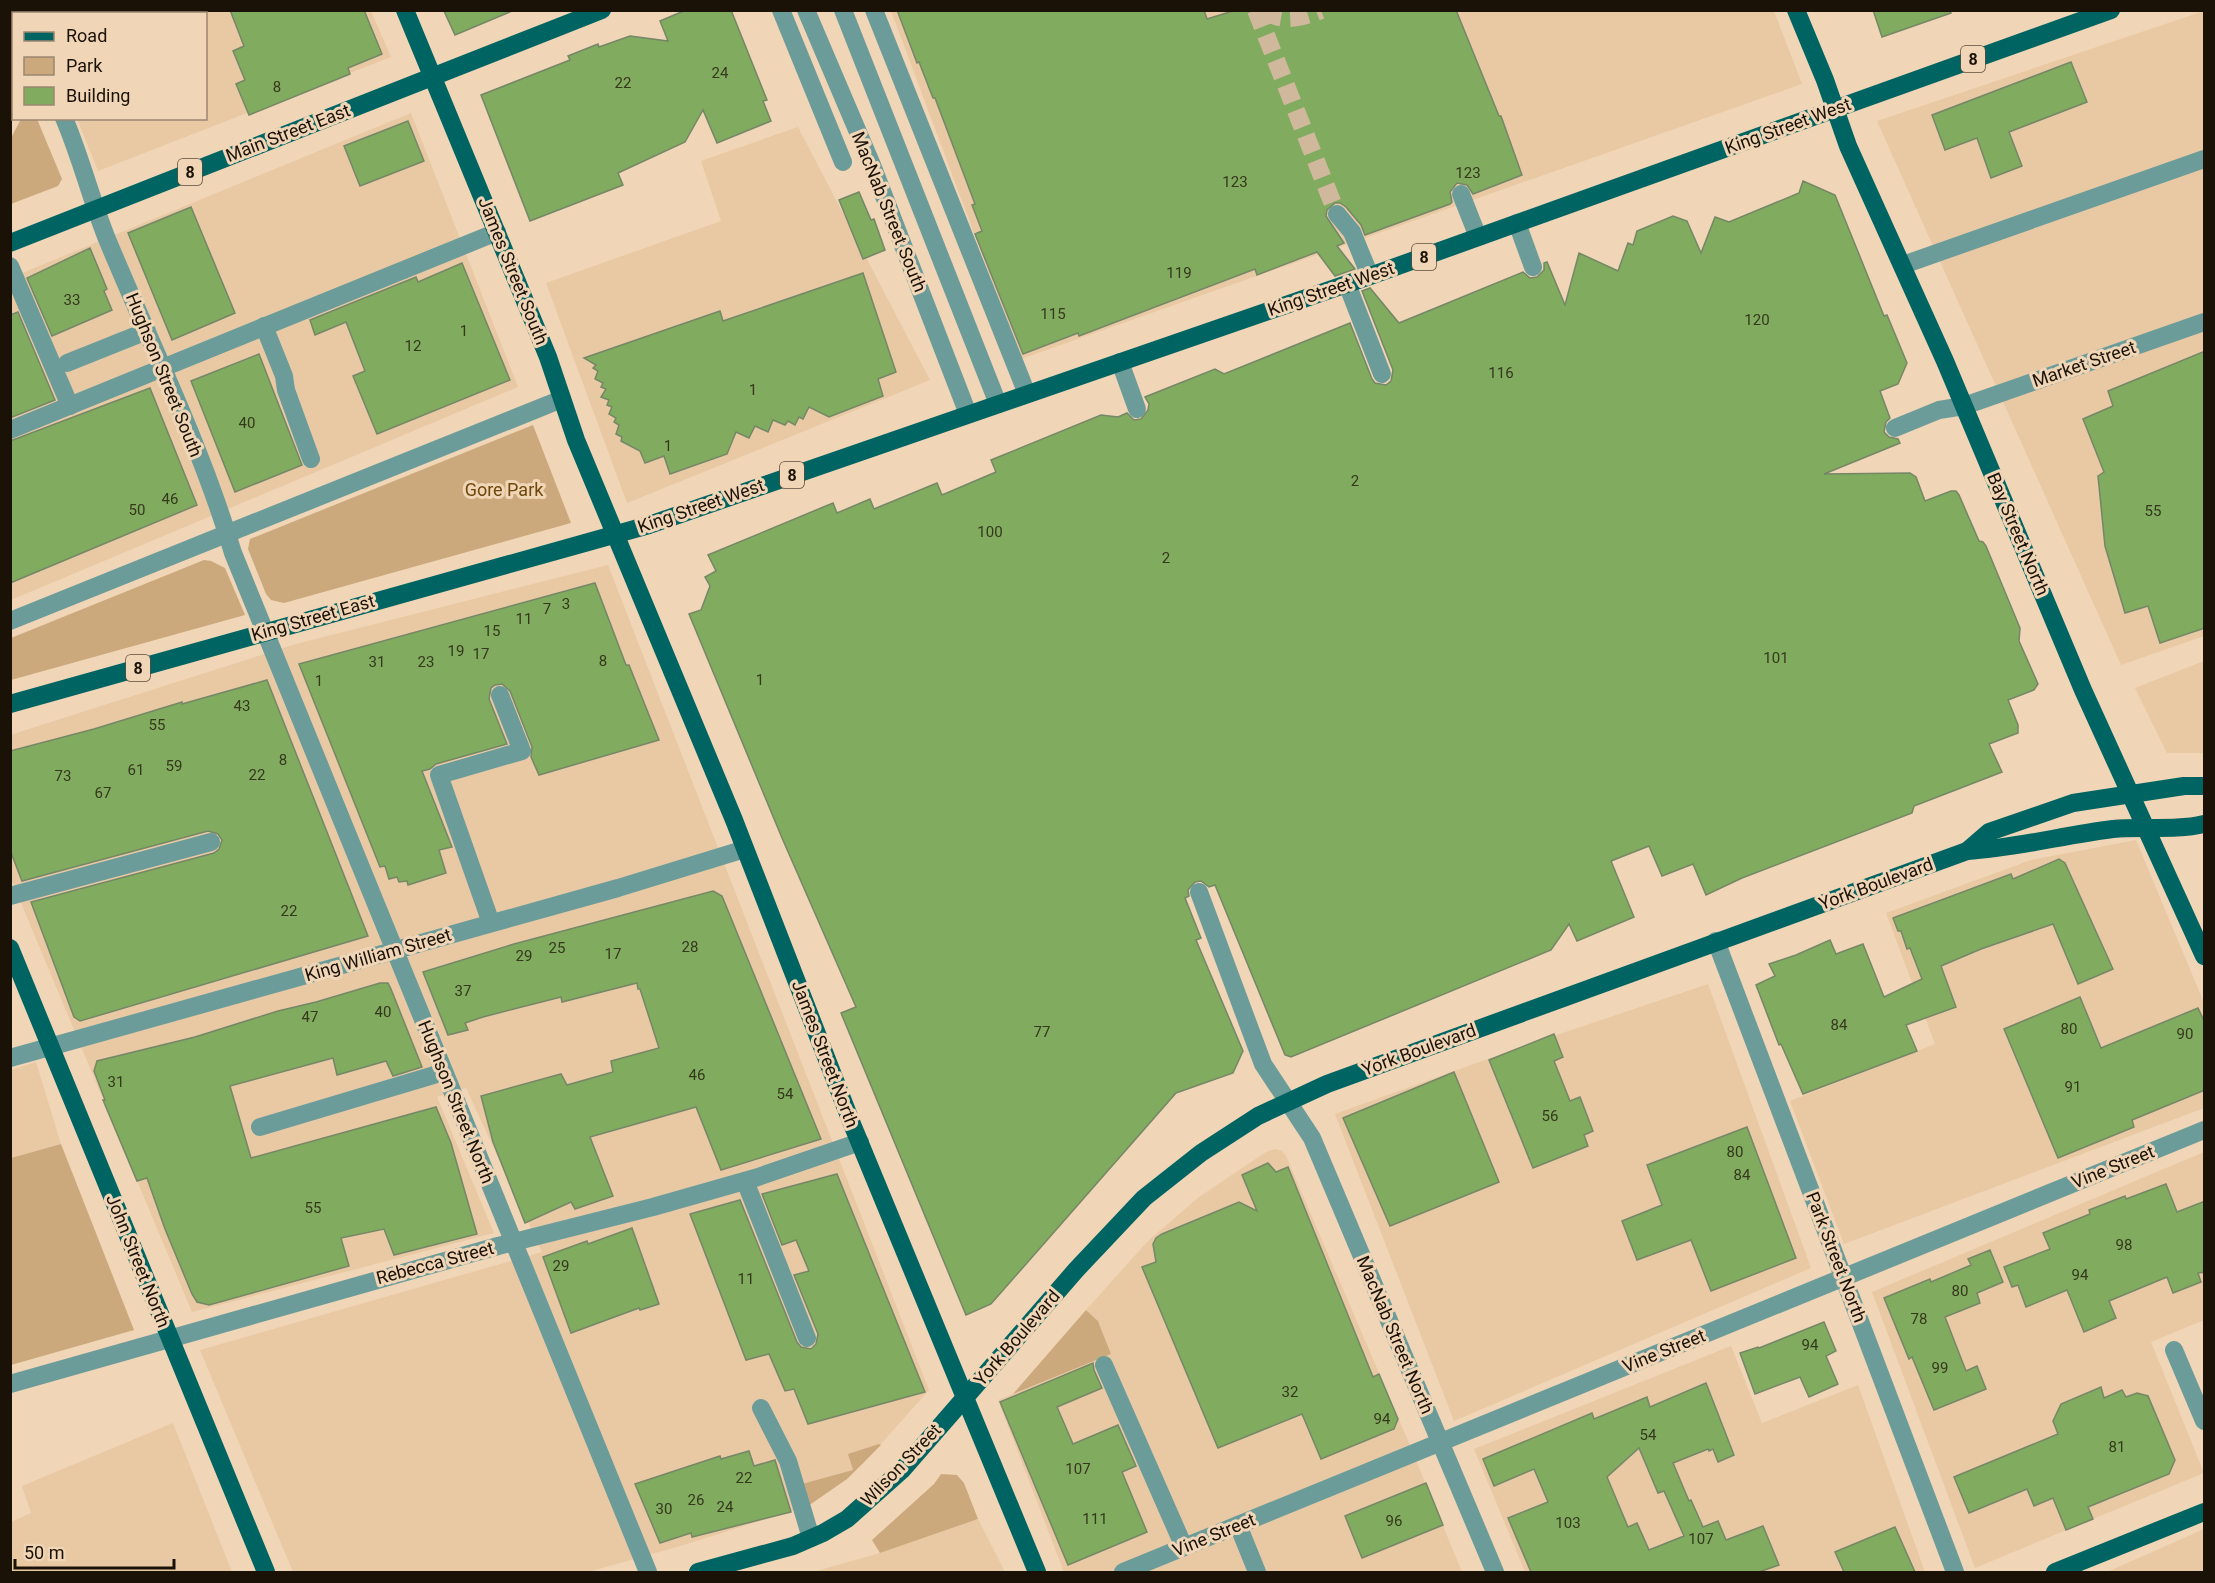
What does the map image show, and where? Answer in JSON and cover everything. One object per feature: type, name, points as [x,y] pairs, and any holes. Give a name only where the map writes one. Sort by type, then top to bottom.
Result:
[{"type":"main road","name":"James Street South","points":[[405,10],[548,357],[576,440],[615,534]]},
{"type":"main road","name":"8","points":[[432,77],[602,10]]},
{"type":"main road","name":"Bay Street North","points":[[1796,10],[1836,109],[1848,146],[1964,406],[2069,658],[2205,956]]},
{"type":"main road","name":"King Street West","points":[[615,534],[649,525],[1370,276],[2111,10]]},
{"type":"main road","name":"Main Street East","points":[[10,243],[432,77]]},
{"type":"main road","name":"King Street East","points":[[10,704],[615,534]]},
{"type":"main road","name":"James Street North","points":[[615,534],[745,849],[860,1142],[1036,1572]]},
{"type":"main road","name":"York Boulevard","points":[[1967,851],[1989,832],[2073,803],[2184,786],[2205,786]]},
{"type":"main road","name":"York Boulevard","points":[[964,1397],[1083,1262],[1144,1198],[1201,1153],[1258,1116],[1288,1102],[1327,1084],[1967,851],[2011,848],[2093,832],[2205,824]]},
{"type":"main road","name":"John Street North","points":[[10,948],[266,1572]]},
{"type":"main road","name":"Wilson Street","points":[[698,1572],[793,1546],[847,1519],[902,1470],[964,1397]]},
{"type":"main road","points":[[2062,1571],[2205,1512]]},
{"type":"street","points":[[781,10],[843,162]]},
{"type":"street","name":"MacNab Street South","points":[[806,10],[872,165],[968,414]]},
{"type":"street","name":"MacNab Street South","points":[[843,10],[998,404]]},
{"type":"street","points":[[874,10],[1028,394]]},
{"type":"street","name":"Hughson Street South","points":[[65,120],[96,209],[163,368],[265,632]]},
{"type":"street","points":[[1903,265],[2205,159]]},
{"type":"street","points":[[1461,194],[1478,237]]},
{"type":"street","points":[[1337,214],[1352,232],[1370,276]]},
{"type":"street","points":[[1517,223],[1533,267]]},
{"type":"street","points":[[10,430],[497,232]]},
{"type":"street","points":[[10,266],[70,406]]},
{"type":"street","points":[[1347,284],[1382,374]]},
{"type":"street","name":"Market Street","points":[[1894,428],[1939,410],[1964,406],[2205,322]]},
{"type":"street","points":[[264,326],[284,376],[286,390],[311,459]]},
{"type":"street","points":[[67,363],[147,331]]},
{"type":"street","points":[[1120,362],[1137,409]]},
{"type":"street","points":[[10,621],[562,399]]},
{"type":"street","name":"Hughson Street North","points":[[265,632],[648,1572]]},
{"type":"street","points":[[491,923],[439,775],[522,750],[500,695]]},
{"type":"street","points":[[10,896],[211,842]]},
{"type":"street","name":"King William Street","points":[[10,1058],[628,885],[745,849]]},
{"type":"street","name":"MacNab Street North","points":[[1199,892],[1263,1064],[1312,1138],[1495,1572]]},
{"type":"street","name":"Park Street North","points":[[1716,941],[1955,1572]]},
{"type":"street","points":[[260,1127],[444,1072]]},
{"type":"street","name":"Vine Street","points":[[1123,1572],[2205,1130]]},
{"type":"street","name":"Rebecca Street","points":[[10,1384],[170,1337],[745,1181],[860,1142]]},
{"type":"street","points":[[745,1181],[807,1338]]},
{"type":"street","points":[[2174,1350],[2205,1422]]},
{"type":"street","points":[[1104,1365],[1184,1547]]},
{"type":"street","points":[[761,1408],[788,1461],[811,1538]]},
{"type":"street","points":[[1238,1525],[1257,1572]]},
{"type":"shaded area","points":[[371,11],[391,57],[98,171],[77,120],[207,120],[207,12],[34,12]]},
{"type":"shaded area","points":[[891,11],[1774,11],[1802,84],[1021,359]]},
{"type":"shaded area","points":[[2204,11],[2204,636],[2121,665],[1877,121]]},
{"type":"shaded area","points":[[411,113],[518,387],[11,600],[10,278]]},
{"type":"shaded area","points":[[798,127],[930,380],[627,503],[546,283],[721,221],[701,161]]},
{"type":"shaded area","points":[[608,565],[929,1390],[864,1463],[847,1479],[808,1506],[677,1547],[588,1572],[293,1572],[200,1350],[542,1252],[466,1088],[437,1097],[494,1233],[192,1312],[11,879],[10,735],[296,644]]},
{"type":"shaded area","points":[[2204,661],[2204,753],[2167,753],[2135,688]]},
{"type":"shaded area","points":[[2136,840],[2204,1003],[2204,1108],[1844,1244],[1790,1101],[1935,1044],[1886,913],[2031,860]]},
{"type":"shaded area","points":[[1708,984],[1811,1268],[1454,1421],[1335,1114],[1521,1047]]},
{"type":"shaded area","points":[[36,1062],[61,1144],[11,1158],[11,1070]]},
{"type":"shaded area","points":[[1275,1149],[1282,1151],[1286,1156],[1462,1572],[1064,1572],[998,1400],[1111,1354],[1098,1321],[1086,1310],[1148,1241],[1199,1197],[1266,1152]]},
{"type":"shaded area","points":[[2204,1152],[2204,1235],[2192,1240],[2204,1273],[2204,1320],[2151,1342],[2204,1473],[1975,1568],[1872,1292]]},
{"type":"shaded area","points":[[1731,1346],[1762,1423],[1858,1385],[1925,1572],[1525,1572],[1474,1449]]},
{"type":"shaded area","points":[[173,1423],[232,1572],[11,1572],[11,1522],[31,1513],[22,1486]]},
{"type":"shaded area","points":[[978,1519],[1005,1572],[813,1572],[880,1553]]},
{"type":"shaded area","points":[[2204,1529],[2204,1572],[2107,1572]]},
{"type":"green space","points":[[20,120],[37,120],[62,179],[58,186],[11,204],[11,138]]},
{"type":"green space","name":"Gore Park","points":[[533,425],[571,523],[284,603],[271,600],[266,594],[248,549],[250,539]]},
{"type":"green space","points":[[204,560],[225,568],[245,615],[11,680],[11,638]]},
{"type":"green space","points":[[61,1144],[134,1330],[11,1365],[11,1158]]},
{"type":"green space","points":[[1086,1310],[1098,1321],[1111,1354],[1013,1394]]},
{"type":"green space","points":[[881,1445],[847,1479],[808,1506],[802,1484],[853,1470],[848,1454]]},
{"type":"green space","points":[[941,1474],[957,1475],[964,1483],[978,1519],[880,1553],[872,1540],[934,1484]]},
{"type":"building","points":[[230,10],[364,10],[382,54],[348,68],[350,74],[249,115],[236,84],[245,80],[233,51],[244,46]]},
{"type":"building","points":[[686,10],[731,10],[767,100],[763,101],[771,121],[717,143],[703,110],[685,142],[618,173],[623,185],[530,221],[481,95],[570,60],[568,56],[598,44],[599,47],[630,36],[668,41],[660,21]]},
{"type":"building","points":[[897,10],[1204,10],[1207,19],[1236,10],[1456,10],[1499,116],[1501,116],[1522,175],[1473,194],[1467,185],[1457,183],[1450,192],[1452,202],[1450,204],[1365,235],[1361,225],[1346,207],[1335,203],[1327,210],[1326,216],[1344,243],[1337,246],[1355,269],[1335,276],[1317,252],[1257,275],[1255,269],[1079,336],[1078,333],[1023,354],[975,234],[982,231],[972,205],[975,204],[935,98],[933,98],[919,62],[917,63]]},
{"type":"building","points":[[1873,10],[1950,10],[1951,13],[1882,37]]},
{"type":"building","points":[[444,11],[512,11],[455,35]]},
{"type":"building","points":[[2071,62],[2087,102],[2009,132],[2022,166],[1991,178],[1977,138],[1945,150],[1932,115]]},
{"type":"building","points":[[408,121],[424,161],[360,186],[344,146]]},
{"type":"building","points":[[1803,181],[1835,195],[1884,316],[1887,315],[1907,363],[1898,384],[1880,391],[1890,418],[1886,422],[1884,432],[1889,437],[1898,439],[1900,443],[1824,474],[1910,473],[1916,477],[1925,501],[1951,491],[1956,491],[1959,495],[1979,541],[1986,546],[2020,628],[2019,641],[2038,684],[2034,690],[2008,700],[2018,725],[2018,733],[1989,744],[2002,772],[1914,806],[1912,813],[1742,878],[1706,895],[1693,864],[1662,876],[1649,846],[1611,861],[1634,917],[1577,941],[1569,924],[1551,950],[1291,1057],[1285,1055],[1215,885],[1209,887],[1201,881],[1195,882],[1188,890],[1189,896],[1185,898],[1201,938],[1196,940],[1243,1051],[1233,1073],[1176,1093],[991,1304],[966,1315],[841,1013],[856,1007],[782,838],[689,614],[701,610],[710,586],[705,577],[716,571],[708,555],[833,503],[837,513],[870,499],[874,509],[937,483],[942,495],[996,472],[991,460],[1101,415],[1118,417],[1127,413],[1134,420],[1141,419],[1148,410],[1149,404],[1145,397],[1215,369],[1224,374],[1350,323],[1372,379],[1375,383],[1386,385],[1391,381],[1393,370],[1362,291],[1370,288],[1399,323],[1523,272],[1530,278],[1537,277],[1544,270],[1544,263],[1547,262],[1565,305],[1579,253],[1618,271],[1628,243],[1633,245],[1637,231],[1673,216],[1687,221],[1701,253],[1715,217],[1729,222],[1799,193]]},
{"type":"building","points":[[859,192],[871,220],[874,219],[885,250],[863,259],[839,200]]},
{"type":"building","points":[[191,207],[235,313],[172,340],[128,233]]},
{"type":"building","points":[[90,248],[107,289],[104,291],[112,310],[52,336],[27,278]]},
{"type":"building","points":[[462,263],[510,380],[377,434],[353,376],[365,371],[346,322],[315,335],[310,320],[416,277],[418,282]]},
{"type":"building","points":[[863,273],[896,372],[878,379],[883,396],[829,417],[809,407],[803,419],[799,417],[795,425],[788,421],[785,425],[773,420],[768,432],[755,426],[749,438],[736,432],[727,454],[670,474],[664,456],[645,463],[640,451],[621,441],[622,437],[616,434],[619,425],[614,422],[616,418],[609,414],[612,407],[607,405],[609,400],[601,397],[606,389],[601,387],[603,383],[595,379],[598,371],[593,368],[596,365],[584,358],[720,311],[723,321]]},
{"type":"building","points":[[18,312],[55,400],[10,418],[10,315]]},
{"type":"building","points":[[2205,351],[2205,628],[2160,643],[2148,606],[2125,613],[2105,546],[2098,476],[2104,472],[2083,419],[2113,406],[2108,391]]},
{"type":"building","points":[[259,354],[302,465],[235,492],[191,381]]},
{"type":"building","points":[[150,388],[197,505],[10,583],[10,441]]},
{"type":"building","points":[[595,583],[626,665],[629,665],[659,740],[539,775],[531,757],[532,747],[510,691],[502,684],[495,685],[491,688],[489,699],[507,744],[436,764],[422,771],[452,847],[439,850],[446,873],[408,885],[407,881],[399,882],[397,877],[389,879],[385,866],[380,867],[299,664]]},
{"type":"building","points":[[267,680],[368,936],[80,1021],[74,1017],[31,902],[214,853],[219,849],[222,840],[218,834],[208,831],[22,881],[10,850],[10,751]]},
{"type":"building","points":[[2059,859],[2065,863],[2113,969],[2078,984],[2053,924],[1981,949],[1941,966],[1956,1007],[1906,1025],[1917,1051],[1803,1094],[1781,1044],[1779,1045],[1756,985],[1775,976],[1769,964],[1830,940],[1836,954],[1863,944],[1884,997],[1922,979],[1910,948],[1907,949],[1901,931],[1898,931],[1893,918],[2011,874],[2013,879]]},
{"type":"building","points":[[713,891],[722,896],[821,1139],[721,1170],[696,1107],[590,1137],[613,1196],[575,1209],[571,1202],[525,1223],[493,1142],[481,1096],[561,1074],[567,1085],[613,1072],[611,1061],[659,1048],[640,989],[637,983],[562,1002],[561,997],[465,1023],[468,1030],[448,1035],[423,972],[514,944]]},
{"type":"building","points":[[380,983],[388,983],[391,989],[422,1067],[393,1076],[386,1061],[337,1075],[333,1058],[230,1086],[251,1158],[436,1107],[451,1143],[477,1234],[394,1255],[384,1229],[341,1238],[349,1266],[209,1305],[197,1302],[165,1229],[147,1178],[137,1181],[103,1100],[105,1100],[94,1071],[97,1061],[195,1037]]},
{"type":"building","points":[[2080,997],[2101,1048],[2198,1008],[2205,1023],[2205,1090],[2132,1120],[2134,1127],[2058,1158],[2004,1029]]},
{"type":"building","points":[[1554,1034],[1563,1057],[1554,1061],[1570,1101],[1580,1097],[1593,1131],[1584,1135],[1588,1146],[1533,1168],[1489,1060]]},
{"type":"building","points":[[1454,1072],[1499,1182],[1390,1226],[1343,1118]]},
{"type":"building","points":[[1747,1127],[1796,1258],[1711,1291],[1691,1240],[1637,1260],[1622,1221],[1662,1205],[1647,1165]]},
{"type":"building","points":[[1268,1163],[1276,1172],[1288,1167],[1373,1377],[1379,1374],[1398,1419],[1394,1429],[1321,1459],[1302,1414],[1218,1448],[1142,1267],[1156,1262],[1153,1244],[1162,1234],[1239,1202],[1257,1211],[1242,1175]]},
{"type":"building","points":[[837,1174],[925,1392],[808,1424],[794,1389],[785,1391],[769,1354],[746,1360],[690,1214],[740,1200],[797,1342],[801,1347],[811,1349],[816,1344],[818,1334],[794,1275],[809,1271],[796,1240],[782,1245],[762,1194]]},
{"type":"building","points":[[2166,1184],[2177,1212],[2205,1201],[2205,1272],[2198,1273],[2201,1282],[2173,1293],[2167,1277],[2109,1301],[2116,1318],[2084,1332],[2067,1290],[2026,1307],[2018,1285],[2012,1287],[2004,1267],[2050,1249],[2043,1233],[2090,1214],[2089,1210]]},
{"type":"building","points":[[632,1228],[659,1304],[640,1310],[639,1308],[571,1333],[543,1257]]},
{"type":"building","points":[[1990,1250],[2003,1282],[1977,1293],[1980,1303],[1945,1317],[1966,1371],[1977,1366],[1986,1389],[1934,1410],[1912,1357],[1909,1359],[1884,1298],[1971,1265],[1968,1259]]},
{"type":"building","points":[[1824,1322],[1836,1351],[1826,1356],[1838,1384],[1809,1397],[1800,1377],[1755,1394],[1740,1353],[1759,1348]]},
{"type":"building","points":[[1093,1363],[1102,1388],[1057,1407],[1073,1444],[1118,1425],[1136,1466],[1122,1472],[1147,1532],[1068,1565],[1000,1402]]},
{"type":"building","points":[[1706,1383],[1734,1455],[1718,1462],[1713,1449],[1709,1451],[1708,1449],[1673,1463],[1703,1527],[1718,1521],[1726,1540],[1763,1526],[1779,1565],[1759,1572],[1531,1572],[1508,1518],[1548,1502],[1534,1469],[1494,1486],[1483,1459],[1592,1413],[1594,1419],[1647,1397],[1650,1407]],"holes":[[[1639,1448],[1658,1493],[1664,1491],[1684,1536],[1649,1550],[1637,1523],[1628,1527],[1607,1477]]]},
{"type":"building","points":[[2101,1387],[2104,1398],[2122,1390],[2126,1397],[2137,1393],[2148,1396],[2175,1460],[2169,1474],[2088,1507],[2093,1519],[2066,1530],[2053,1498],[2034,1506],[2027,1489],[1969,1513],[1954,1477],[2058,1434],[2053,1421],[2061,1404]]},
{"type":"building","points":[[749,1451],[754,1466],[775,1460],[791,1512],[692,1537],[691,1533],[660,1543],[635,1484],[720,1456],[721,1459]]},
{"type":"building","points":[[1426,1483],[1443,1525],[1362,1558],[1345,1516]]},
{"type":"building","points":[[1895,1527],[1915,1572],[1844,1572],[1835,1552]]},
{"type":"tunnel","points":[[1256,10],[1337,214]]},
{"type":"tunnel","points":[[1265,10],[1285,18],[1300,17],[1321,10]]}]
